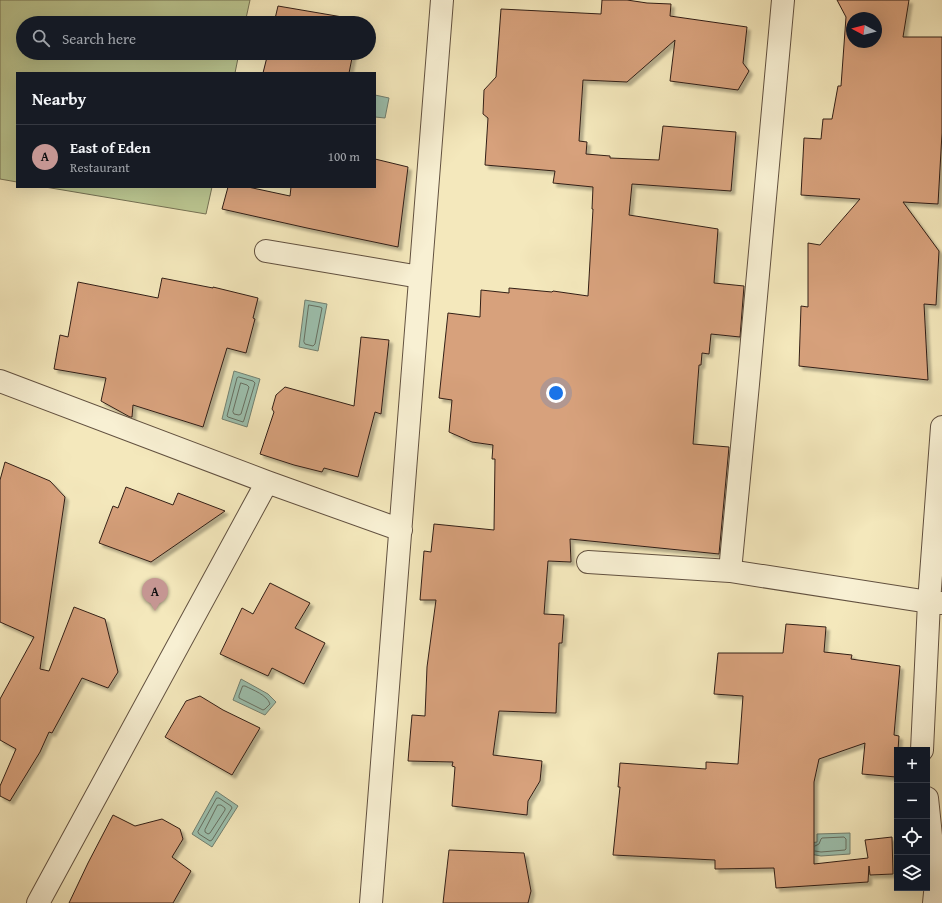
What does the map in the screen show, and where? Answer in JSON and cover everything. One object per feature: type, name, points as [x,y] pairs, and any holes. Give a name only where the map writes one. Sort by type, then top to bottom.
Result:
[{"type":"street","points":[[371,903],[442,0]]},
{"type":"street","points":[[730,571],[783,0]]},
{"type":"street","points":[[266,251],[420,277]]},
{"type":"street","points":[[0,381],[267,482],[401,530]]},
{"type":"street","points":[[922,747],[936,602],[942,427]]},
{"type":"street","points":[[38,903],[267,482]]},
{"type":"street","points":[[588,562],[730,571],[936,602]]},
{"type":"street","points":[[929,819],[936,883],[934,903]]},
{"type":"green space","points":[[0,0],[250,0],[247,16],[16,16],[16,60],[238,60],[235,72],[16,72],[16,182],[0,179]]},
{"type":"green space","points":[[51,188],[212,188],[206,214]]},
{"type":"water","points":[[376,95],[389,98],[385,118],[376,117]]},
{"type":"water","points":[[305,300],[327,304],[318,351],[299,347]]},
{"type":"water","points":[[234,371],[260,379],[247,427],[222,419]]},
{"type":"water","points":[[241,679],[268,694],[276,702],[265,715],[233,700]]},
{"type":"water","points":[[216,791],[238,806],[212,847],[192,834]]},
{"type":"water","points":[[850,833],[850,854],[821,856],[810,854],[810,843],[817,842],[817,834]]},
{"type":"building","points":[[602,0],[627,0],[671,4],[670,16],[747,27],[743,63],[749,71],[738,90],[670,81],[675,40],[627,82],[583,80],[579,141],[587,142],[586,154],[610,156],[610,158],[659,160],[663,126],[736,132],[731,191],[632,184],[629,215],[718,229],[714,283],[744,286],[740,337],[711,334],[709,354],[702,353],[701,365],[699,365],[693,444],[729,447],[719,554],[570,539],[571,562],[548,561],[544,614],[564,615],[562,643],[559,643],[556,713],[499,711],[493,755],[542,761],[540,781],[528,801],[527,815],[452,806],[455,767],[452,766],[453,762],[408,761],[412,715],[425,716],[427,667],[436,600],[420,600],[424,551],[431,552],[434,524],[494,530],[495,459],[492,459],[493,445],[472,442],[449,432],[452,400],[439,398],[448,313],[480,317],[481,290],[509,293],[509,288],[553,291],[588,296],[593,209],[593,187],[553,183],[555,171],[485,165],[488,118],[483,114],[484,90],[496,77],[501,9],[601,14]]},
{"type":"building","points":[[837,0],[909,0],[903,37],[942,37],[942,133],[938,204],[903,202],[939,251],[936,305],[924,304],[928,380],[799,366],[801,306],[808,307],[808,243],[820,245],[860,199],[801,195],[804,138],[821,139],[823,119],[832,119],[838,86],[841,86],[846,17]]},
{"type":"building","points":[[278,6],[337,16],[276,16]]},
{"type":"building","points":[[266,60],[352,60],[349,72],[263,72]]},
{"type":"building","points":[[376,159],[408,167],[398,247],[222,209],[228,188],[253,188],[290,196],[291,188],[376,188]]},
{"type":"building","points":[[162,278],[213,287],[258,298],[253,318],[255,319],[246,353],[227,348],[203,427],[133,405],[132,417],[130,417],[101,401],[106,378],[54,369],[60,335],[68,337],[78,282],[158,298]]},
{"type":"building","points":[[361,337],[389,340],[381,414],[375,412],[358,477],[324,468],[322,472],[260,454],[274,412],[272,409],[276,395],[285,387],[354,406]]},
{"type":"building","points":[[5,462],[50,481],[65,497],[40,669],[49,671],[74,607],[105,619],[118,672],[108,688],[82,678],[52,733],[49,732],[40,752],[10,801],[0,796],[0,786],[16,749],[0,740],[0,699],[34,637],[0,622],[0,480]]},
{"type":"building","points":[[126,487],[173,505],[178,493],[225,511],[151,562],[99,543],[113,506],[118,508]]},
{"type":"building","points":[[270,583],[310,603],[295,628],[325,643],[304,684],[272,668],[268,676],[220,654],[242,608],[253,614]]},
{"type":"building","points":[[786,624],[826,627],[824,652],[852,655],[851,659],[900,666],[894,735],[899,736],[898,747],[894,747],[894,777],[862,774],[865,743],[819,759],[814,782],[814,864],[868,858],[865,840],[892,837],[893,874],[870,875],[869,866],[868,882],[776,888],[774,868],[715,869],[715,860],[613,855],[620,787],[618,787],[620,763],[706,769],[706,762],[738,764],[743,696],[714,694],[718,653],[783,653]]},
{"type":"building","points":[[200,696],[223,710],[260,728],[232,775],[165,737],[186,701]]},
{"type":"building","points":[[113,815],[135,826],[162,819],[180,829],[183,839],[172,857],[191,871],[173,903],[69,903]]},
{"type":"building","points":[[449,850],[524,853],[531,891],[528,903],[443,903]]},
{"type":"place","name":"East of Eden","points":[[155,611]]}]
